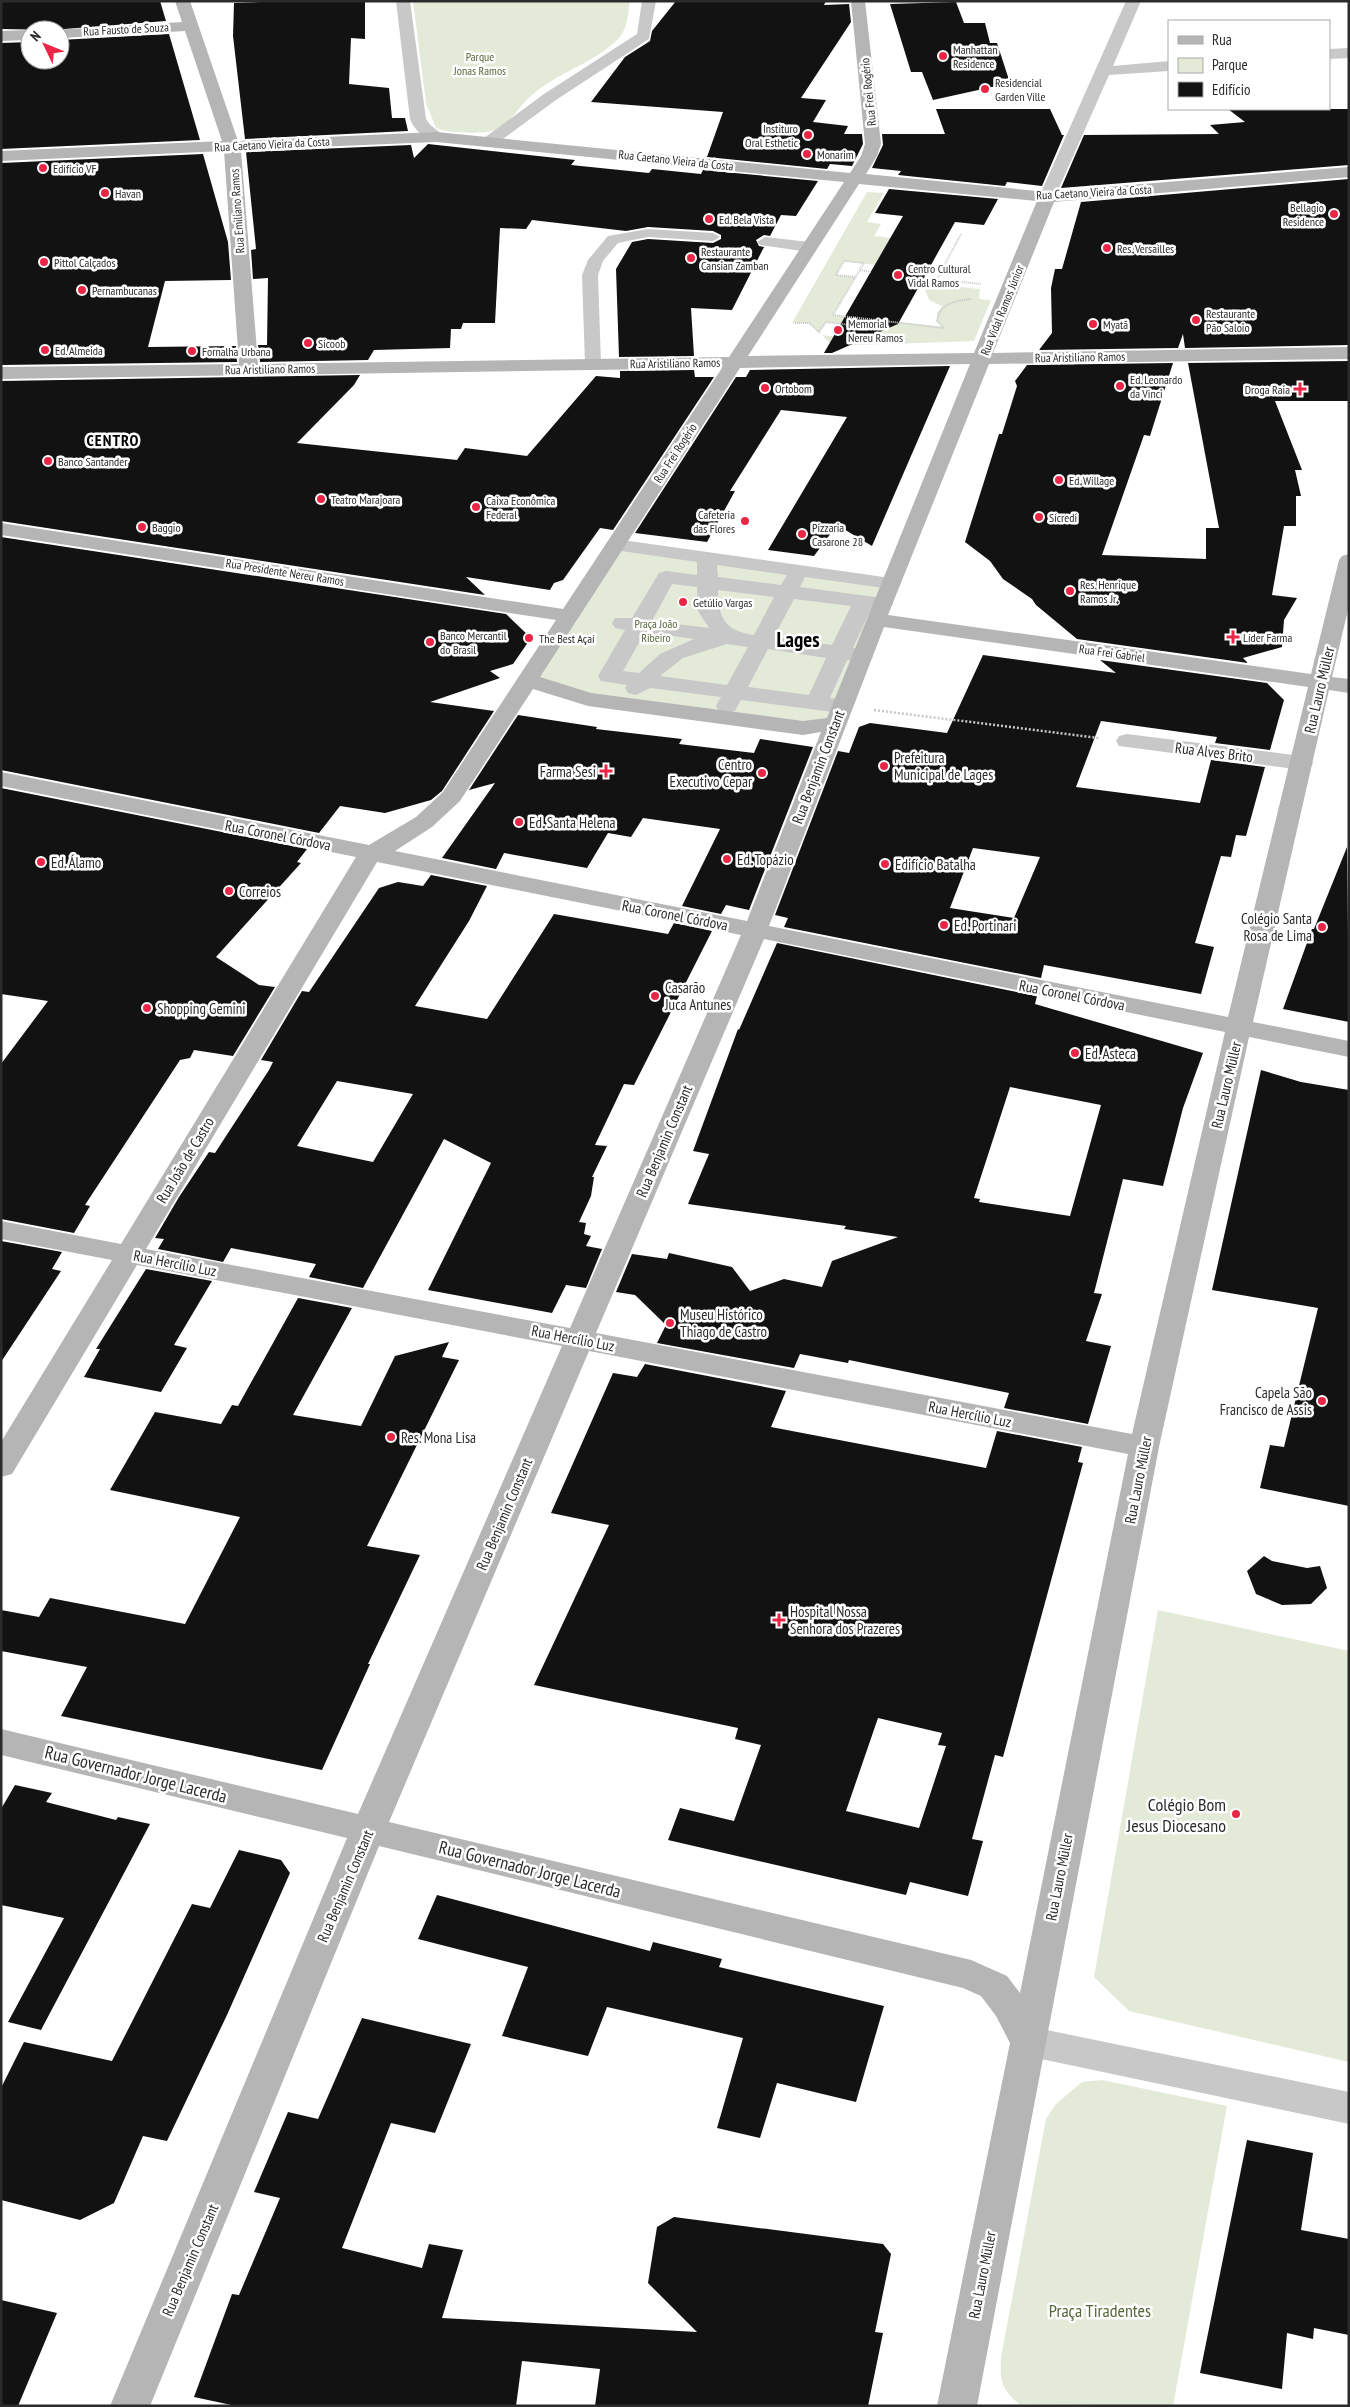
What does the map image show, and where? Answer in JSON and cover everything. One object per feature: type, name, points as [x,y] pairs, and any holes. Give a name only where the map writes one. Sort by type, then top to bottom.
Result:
[{"type":"main road","name":"Rua Emiliano Ramos","points":[[182,1],[232,146],[249,369]]},
{"type":"main road","name":"Rua Frei Rogério","points":[[370,854],[398,840],[437,814],[452,796],[614,545],[856,177],[873,144],[858,1]]},
{"type":"main road","name":"Rua Fausto de Souza","points":[[70,32],[191,26]]},
{"type":"main road","points":[[1,36],[20,35]]},
{"type":"main road","name":"Rua Caetano Vieira da Costa","points":[[1,156],[436,137],[1048,197],[1349,172]]},
{"type":"main road","name":"Rua Vidal Ramos Júnior","points":[[874,608],[891,583],[1048,197]]},
{"type":"main road","name":"Rua Aristiliano Ramos","points":[[1,373],[1349,352]]},
{"type":"main road","name":"Rua Presidente Nereu Ramos","points":[[1,529],[569,616]]},
{"type":"main road","name":"Rua Lauro Müller","points":[[957,2406],[1026,2041],[1144,1446],[1239,1028],[1349,560]]},
{"type":"main road","name":"Rua Frei Gabriel","points":[[874,608],[1349,686]]},
{"type":"main road","name":"Rua Benjamin Constant","points":[[130,2406],[368,1830],[755,931],[831,711],[862,656],[874,608]]},
{"type":"main road","points":[[527,680],[567,694],[610,702],[803,728],[831,711]]},
{"type":"main road","name":"Rua Coronel Córdova","points":[[1,780],[1349,1049]]},
{"type":"main road","name":"Rua João de Castro","points":[[1,1467],[370,854]]},
{"type":"main road","name":"Rua Hercílio Luz","points":[[1,1230],[1144,1446]]},
{"type":"main road","name":"Rua Governador Jorge Lacerda","points":[[1,1742],[971,1975],[994,1986],[1009,2006],[1026,2041]]},
{"type":"street","points":[[403,1],[418,119],[421,126],[436,137]]},
{"type":"street","points":[[490,141],[550,97],[644,36],[649,1]]},
{"type":"street","name":"Rua Vidal Ramos Júnior","points":[[1048,197],[1134,1]]},
{"type":"street","points":[[1330,54],[1349,53]]},
{"type":"street","points":[[1103,71],[1168,66]]},
{"type":"street","points":[[614,545],[891,583]]},
{"type":"street","points":[[705,558],[710,582],[706,599],[709,616],[716,626],[729,637]]},
{"type":"street","points":[[721,717],[800,570]]},
{"type":"street","points":[[658,576],[710,582],[826,596],[874,608],[840,652],[831,711],[772,697],[599,674],[658,576]]},
{"type":"street","points":[[826,596],[869,580]]},
{"type":"street","points":[[628,624],[862,656]]},
{"type":"street","points":[[610,702],[648,681],[658,666],[675,653],[692,646],[729,637]]},
{"type":"street","points":[[772,697],[803,728]]},
{"type":"street","name":"Rua Alves Brito","points":[[1127,741],[1302,763]]},
{"type":"street","points":[[1026,2041],[1349,2108]]},
{"type":"lane","points":[[593,364],[590,275],[596,260],[613,239],[648,233],[713,237]]},
{"type":"lane","points":[[765,242],[809,247]]},
{"type":"path","points":[[937,279],[961,234]]},
{"type":"path","points":[[855,277],[836,275],[844,261],[864,263],[833,315],[950,330]]},
{"type":"path","points":[[859,270],[872,272]]},
{"type":"path","points":[[924,278],[1011,287]]},
{"type":"path","points":[[944,328],[937,321],[937,312],[943,306],[979,299]]},
{"type":"path","points":[[819,332],[826,322],[858,327],[863,318]]},
{"type":"path","points":[[792,322],[809,323]]},
{"type":"path","points":[[831,711],[1127,741]]},
{"type":"green space","name":"Parque Jonas Ramos","points":[[413,1],[630,1],[624,30],[619,38],[609,47],[542,87],[527,99],[509,120],[499,128],[487,132],[472,133],[436,128],[426,103]]},
{"type":"green space","points":[[867,192],[884,193],[867,222],[881,224],[874,236],[891,238],[876,265],[844,261],[836,275],[855,277],[833,315],[943,327],[937,321],[937,313],[942,306],[929,300],[922,283],[980,289],[979,299],[991,300],[974,341],[833,346],[822,335],[850,339],[858,326],[826,322],[819,332],[809,323],[792,323]]},
{"type":"green space","name":"Praça João Ribeiro","points":[[615,545],[891,583],[826,726],[588,699],[527,680],[577,621],[574,607]]},
{"type":"green space","name":"Colégio Bom Jesus Diocesano","points":[[1158,1610],[1349,1651],[1349,2062],[1129,2011],[1094,1977]]},
{"type":"green space","name":"Praça Tiradentes","points":[[1102,2080],[1227,2106],[1173,2406],[1019,2404],[1008,2393],[1002,2383],[1001,2357],[1046,2119],[1056,2104],[1082,2082]]},
{"type":"building","points":[[1,1],[160,1],[166,21],[70,29],[70,20],[20,20],[20,29],[1,29]]},
{"type":"building","points":[[365,1],[365,39],[351,38],[349,84],[389,88],[392,118],[405,118],[408,131],[245,139],[233,36],[234,3]]},
{"type":"building","points":[[676,1],[826,1],[824,5],[849,4],[851,22],[801,98],[826,100],[813,122],[848,126],[844,134],[862,134],[863,144],[852,166],[830,164],[827,169],[707,157],[723,112],[591,102],[625,57],[650,41],[652,31]]},
{"type":"building","points":[[956,2],[964,23],[985,23],[990,43],[997,43],[1010,83],[933,100],[922,72],[911,72],[890,4]]},
{"type":"building","points":[[169,34],[200,140],[1,149],[1,43],[20,42],[20,70],[70,70],[70,39]]},
{"type":"building","points":[[936,109],[1050,109],[1062,135],[1064,135],[1042,186],[1007,182],[1005,186],[898,175],[901,171],[872,168],[883,145],[882,134],[945,134]]},
{"type":"building","points":[[1349,109],[1349,165],[1061,188],[1084,135],[1219,134],[1210,125],[1245,122],[1229,110]]},
{"type":"building","points":[[428,144],[575,160],[571,165],[649,173],[652,169],[701,174],[703,170],[818,181],[796,216],[781,215],[770,236],[764,235],[756,240],[759,246],[764,247],[732,310],[691,308],[694,356],[619,357],[616,269],[632,242],[648,239],[713,243],[721,239],[721,235],[713,231],[648,227],[626,231],[532,220],[526,229],[500,228],[495,323],[463,323],[461,329],[451,329],[450,348],[374,350],[368,360],[260,362],[258,345],[267,345],[268,278],[253,279],[251,250],[256,249],[246,152],[411,145],[414,158]]},
{"type":"building","points":[[203,154],[228,242],[231,280],[165,281],[148,347],[236,346],[237,362],[1,365],[1,163]]},
{"type":"building","points":[[1349,179],[1349,345],[1185,348],[1183,334],[1178,348],[1039,350],[1052,333],[1051,288],[1055,269],[1062,269],[1081,202]]},
{"type":"building","points":[[889,189],[998,199],[984,225],[955,222],[898,324],[832,353],[824,353],[903,216],[875,213]]},
{"type":"building","points":[[1349,361],[1349,401],[1275,401],[1302,470],[1295,470],[1301,496],[1296,496],[1296,526],[1284,526],[1272,595],[1297,598],[1284,620],[1282,647],[1243,658],[1248,663],[1077,639],[1036,605],[1032,599],[1003,579],[990,561],[965,542],[999,434],[1002,434],[1017,386],[1015,381],[1027,365],[1173,363],[1150,436],[1144,435],[1102,555],[1206,559],[1206,528],[1219,528],[1188,363]]},
{"type":"building","points":[[950,366],[872,546],[837,525],[814,556],[768,550],[847,417],[781,410],[730,491],[735,491],[707,542],[635,533],[736,377],[746,377],[750,370]]},
{"type":"building","points":[[694,370],[695,377],[714,377],[613,530],[600,528],[563,580],[554,583],[550,590],[466,577],[485,595],[1,521],[1,381],[360,375],[354,385],[297,443],[457,460],[465,448],[527,456],[596,376],[620,378],[620,371]]},
{"type":"building","points":[[1,537],[506,614],[531,638],[513,664],[490,671],[500,678],[430,702],[494,711],[442,791],[431,800],[385,813],[340,806],[319,833],[1,770]]},
{"type":"building","points":[[983,655],[1116,673],[1100,660],[1267,683],[1284,700],[1270,750],[1215,743],[1217,737],[1101,721],[1076,787],[1200,803],[1211,760],[1265,767],[1246,836],[1236,835],[1231,857],[1221,856],[1195,943],[1214,947],[1201,994],[1044,965],[1041,978],[784,927],[788,918],[775,915],[838,751],[849,753],[859,727],[870,723],[947,733]],"holes":[[[973,848],[1040,857],[1014,918],[950,908]]]},
{"type":"building","points":[[518,715],[597,727],[596,729],[682,739],[679,744],[754,753],[760,739],[813,747],[749,910],[726,905],[721,914],[682,906],[720,829],[643,818],[631,837],[608,833],[587,868],[504,853],[496,869],[442,858],[495,783],[469,790]]},
{"type":"building","points":[[1,788],[307,849],[297,862],[301,863],[216,957],[259,985],[275,987],[233,1056],[194,1050],[190,1058],[180,1060],[85,1205],[90,1206],[74,1233],[1,1219],[1,1064],[48,1001],[1,994]]},
{"type":"building","points":[[1347,847],[1349,1022],[1283,1009],[1312,929],[1314,929]]},
{"type":"building","points":[[431,875],[487,886],[469,921],[415,1006],[487,1019],[554,914],[668,934],[674,923],[712,931],[634,1085],[624,1084],[595,1145],[607,1146],[592,1177],[594,1177],[591,1196],[579,1222],[586,1223],[584,1234],[591,1236],[586,1246],[602,1249],[586,1288],[566,1285],[552,1313],[428,1290],[491,1163],[444,1139],[363,1288],[309,1277],[316,1264],[231,1248],[223,1262],[158,1249],[164,1239],[155,1238],[179,1197],[209,1152],[215,1153],[269,1070],[273,1062],[261,1060],[302,991],[309,992],[379,888],[398,882],[423,886]],"holes":[[[337,1081],[413,1094],[373,1162],[297,1146]]]},
{"type":"building","points":[[777,943],[1037,996],[1035,1004],[1203,1053],[1183,1108],[1163,1186],[1123,1179],[1094,1293],[1102,1294],[1086,1341],[1111,1346],[1088,1424],[1004,1408],[1009,1393],[849,1360],[848,1363],[800,1354],[794,1368],[657,1343],[666,1325],[635,1295],[616,1292],[632,1254],[667,1259],[669,1253],[732,1267],[750,1291],[784,1279],[822,1287],[832,1261],[898,1237],[844,1229],[846,1226],[688,1204],[709,1154],[693,1151],[739,1030]],"holes":[[[1010,1087],[1101,1105],[1070,1216],[979,1202],[980,1199],[974,1198]]]},
{"type":"building","points":[[1261,1070],[1301,1082],[1349,1090],[1349,1506],[1260,1488],[1270,1445],[1284,1447],[1318,1308],[1212,1290]]},
{"type":"building","points":[[1,1241],[62,1252],[52,1269],[61,1271],[1,1362]]},
{"type":"building","points":[[146,1269],[212,1281],[174,1345],[187,1348],[161,1392],[84,1377],[100,1349],[96,1349]]},
{"type":"building","points":[[298,1298],[352,1308],[293,1415],[361,1426],[395,1356],[449,1342],[442,1357],[459,1360],[367,1546],[420,1555],[368,1664],[370,1664],[322,1770],[61,1716],[87,1667],[1,1651],[1,1610],[39,1617],[50,1598],[185,1624],[240,1517],[110,1490],[155,1412],[221,1424],[232,1405],[238,1406]]},
{"type":"building","name":"Hospital Nossa Senhora dos Prazeres","points":[[645,1364],[786,1391],[771,1427],[986,1468],[997,1431],[1082,1447],[1078,1462],[1083,1463],[1003,1757],[995,1755],[972,1839],[983,1841],[968,1896],[910,1882],[906,1895],[668,1840],[680,1808],[734,1821],[761,1745],[735,1739],[738,1728],[534,1685],[609,1525],[551,1513],[613,1373],[637,1377]],"holes":[[[878,1718],[942,1733],[938,1745],[946,1746],[919,1828],[846,1811]]]},
{"type":"building","points":[[1264,1556],[1272,1561],[1307,1568],[1320,1566],[1327,1588],[1311,1604],[1282,1605],[1256,1594],[1247,1571]]},
{"type":"building","points":[[15,1785],[52,1793],[46,1802],[116,1820],[118,1817],[150,1824],[41,2030],[8,2022],[64,1918],[1,1905],[1,1809]]},
{"type":"building","points":[[239,1850],[281,1860],[290,1873],[227,2015],[167,2141],[143,2136],[114,2203],[80,2220],[1,2200],[1,2088],[24,2042],[112,2061],[192,1904],[210,1908]]},
{"type":"building","points":[[437,1895],[650,1951],[653,1942],[722,1959],[719,1967],[884,2006],[856,2102],[777,2083],[760,2138],[717,2128],[743,2038],[607,2007],[588,2056],[502,2036],[528,1967],[418,1939]]},
{"type":"building","points":[[362,2018],[471,2044],[435,2133],[391,2123],[342,2248],[422,2268],[429,2244],[463,2250],[442,2318],[697,2332],[648,2283],[657,2227],[674,2217],[883,2244],[891,2254],[875,2332],[883,2333],[868,2406],[595,2406],[600,2369],[522,2361],[516,2406],[236,2406],[194,2397],[232,2294],[239,2295],[280,2198],[254,2192],[288,2112],[318,2119]]},
{"type":"building","points":[[1247,2140],[1313,2153],[1301,2230],[1349,2239],[1349,2335],[1314,2328],[1313,2339],[1287,2333],[1282,2389],[1200,2373]]},
{"type":"building","points":[[1,2300],[57,2313],[18,2406],[1,2406]]},
{"type":"place","name":"Manhattan Residence","points":[[943,56]]},
{"type":"place","name":"Residencial Garden Ville","points":[[985,89]]},
{"type":"place","name":"Instituro Oral Esthetic","points":[[808,135]]},
{"type":"place","name":"Monarim","points":[[807,154]]},
{"type":"place","name":"Edifício VF","points":[[43,168]]},
{"type":"place","name":"Havan","points":[[105,193]]},
{"type":"place","name":"Bellagio Residence","points":[[1334,214]]},
{"type":"place","name":"Ed. Bela Vista","points":[[709,219]]},
{"type":"place","name":"Res. Versailles","points":[[1107,248]]},
{"type":"place","name":"Restaurante Cansian Zamban","points":[[691,258]]},
{"type":"place","name":"Pittol Calçados","points":[[44,262]]},
{"type":"place","name":"Centro Cultural Vidal Ramos","points":[[898,275]]},
{"type":"place","name":"Pernambucanas","points":[[82,290]]},
{"type":"place","name":"Restaurante Pão Saloio","points":[[1196,320]]},
{"type":"place","name":"Myatã","points":[[1093,324]]},
{"type":"place","name":"Memorial Nereu Ramos","points":[[838,330]]},
{"type":"place","name":"Sicoob","points":[[308,343]]},
{"type":"place","name":"Ed. Almeida","points":[[45,350]]},
{"type":"place","name":"Fornalha Urbana","points":[[192,351]]},
{"type":"place","name":"Ed. Leonardo da Vinci","points":[[1120,386]]},
{"type":"place","name":"Ortobom","points":[[765,388]]},
{"type":"place","name":"Droga Raia","points":[[1300,389]]},
{"type":"place","name":"Banco Santander","points":[[48,461]]},
{"type":"place","name":"Ed. Willage","points":[[1059,480]]},
{"type":"place","name":"Teatro Marajoara","points":[[321,499]]},
{"type":"place","name":"Caixa Econômica Federal","points":[[476,507]]},
{"type":"place","name":"Sicredi","points":[[1039,517]]},
{"type":"place","name":"Cafeteria das Flores","points":[[745,521]]},
{"type":"place","name":"Baggio","points":[[142,527]]},
{"type":"place","name":"Pizzaria Casarone 28","points":[[802,534]]},
{"type":"place","name":"Res. Henrique Ramos Jr.","points":[[1070,591]]},
{"type":"place","name":"Getúlio Vargas","points":[[683,602]]},
{"type":"place","name":"Líder Farma","points":[[1233,637]]},
{"type":"place","name":"The Best Açaí","points":[[529,638]]},
{"type":"place","name":"Banco Mercantil do Brasil","points":[[430,642]]},
{"type":"place","name":"Prefeitura Municipal de Lages","points":[[884,766]]},
{"type":"place","name":"Farma Sesi","points":[[606,771]]},
{"type":"place","name":"Centro Executivo Cepar","points":[[762,773]]},
{"type":"place","name":"Ed. Santa Helena","points":[[519,822]]},
{"type":"place","name":"Ed. Topázio","points":[[727,859]]},
{"type":"place","name":"Ed. Álamo","points":[[41,862]]},
{"type":"place","name":"Edifício Batalha","points":[[885,864]]},
{"type":"place","name":"Correios","points":[[229,891]]},
{"type":"place","name":"Ed. Portinari","points":[[944,925]]},
{"type":"place","name":"Colégio Santa Rosa de Lima","points":[[1322,927]]},
{"type":"place","name":"Casarão Juca Antunes","points":[[655,996]]},
{"type":"place","name":"Shopping Gemini","points":[[147,1008]]},
{"type":"place","name":"Ed. Asteca","points":[[1075,1053]]},
{"type":"place","name":"Museu Histórico Thiago de Castro","points":[[670,1323]]},
{"type":"place","name":"Capela São Francisco de Assis","points":[[1322,1401]]},
{"type":"place","name":"Res. Mona Lisa","points":[[391,1437]]},
{"type":"place","name":"Hospital Nossa Senhora dos Prazeres","points":[[779,1620]]},
{"type":"place","name":"Colégio Bom Jesus Diocesano","points":[[1236,1814]]},
{"type":"district","name":"CENTRO","points":[[113,440]]},
{"type":"district","name":"Lages","points":[[798,639]]}]
